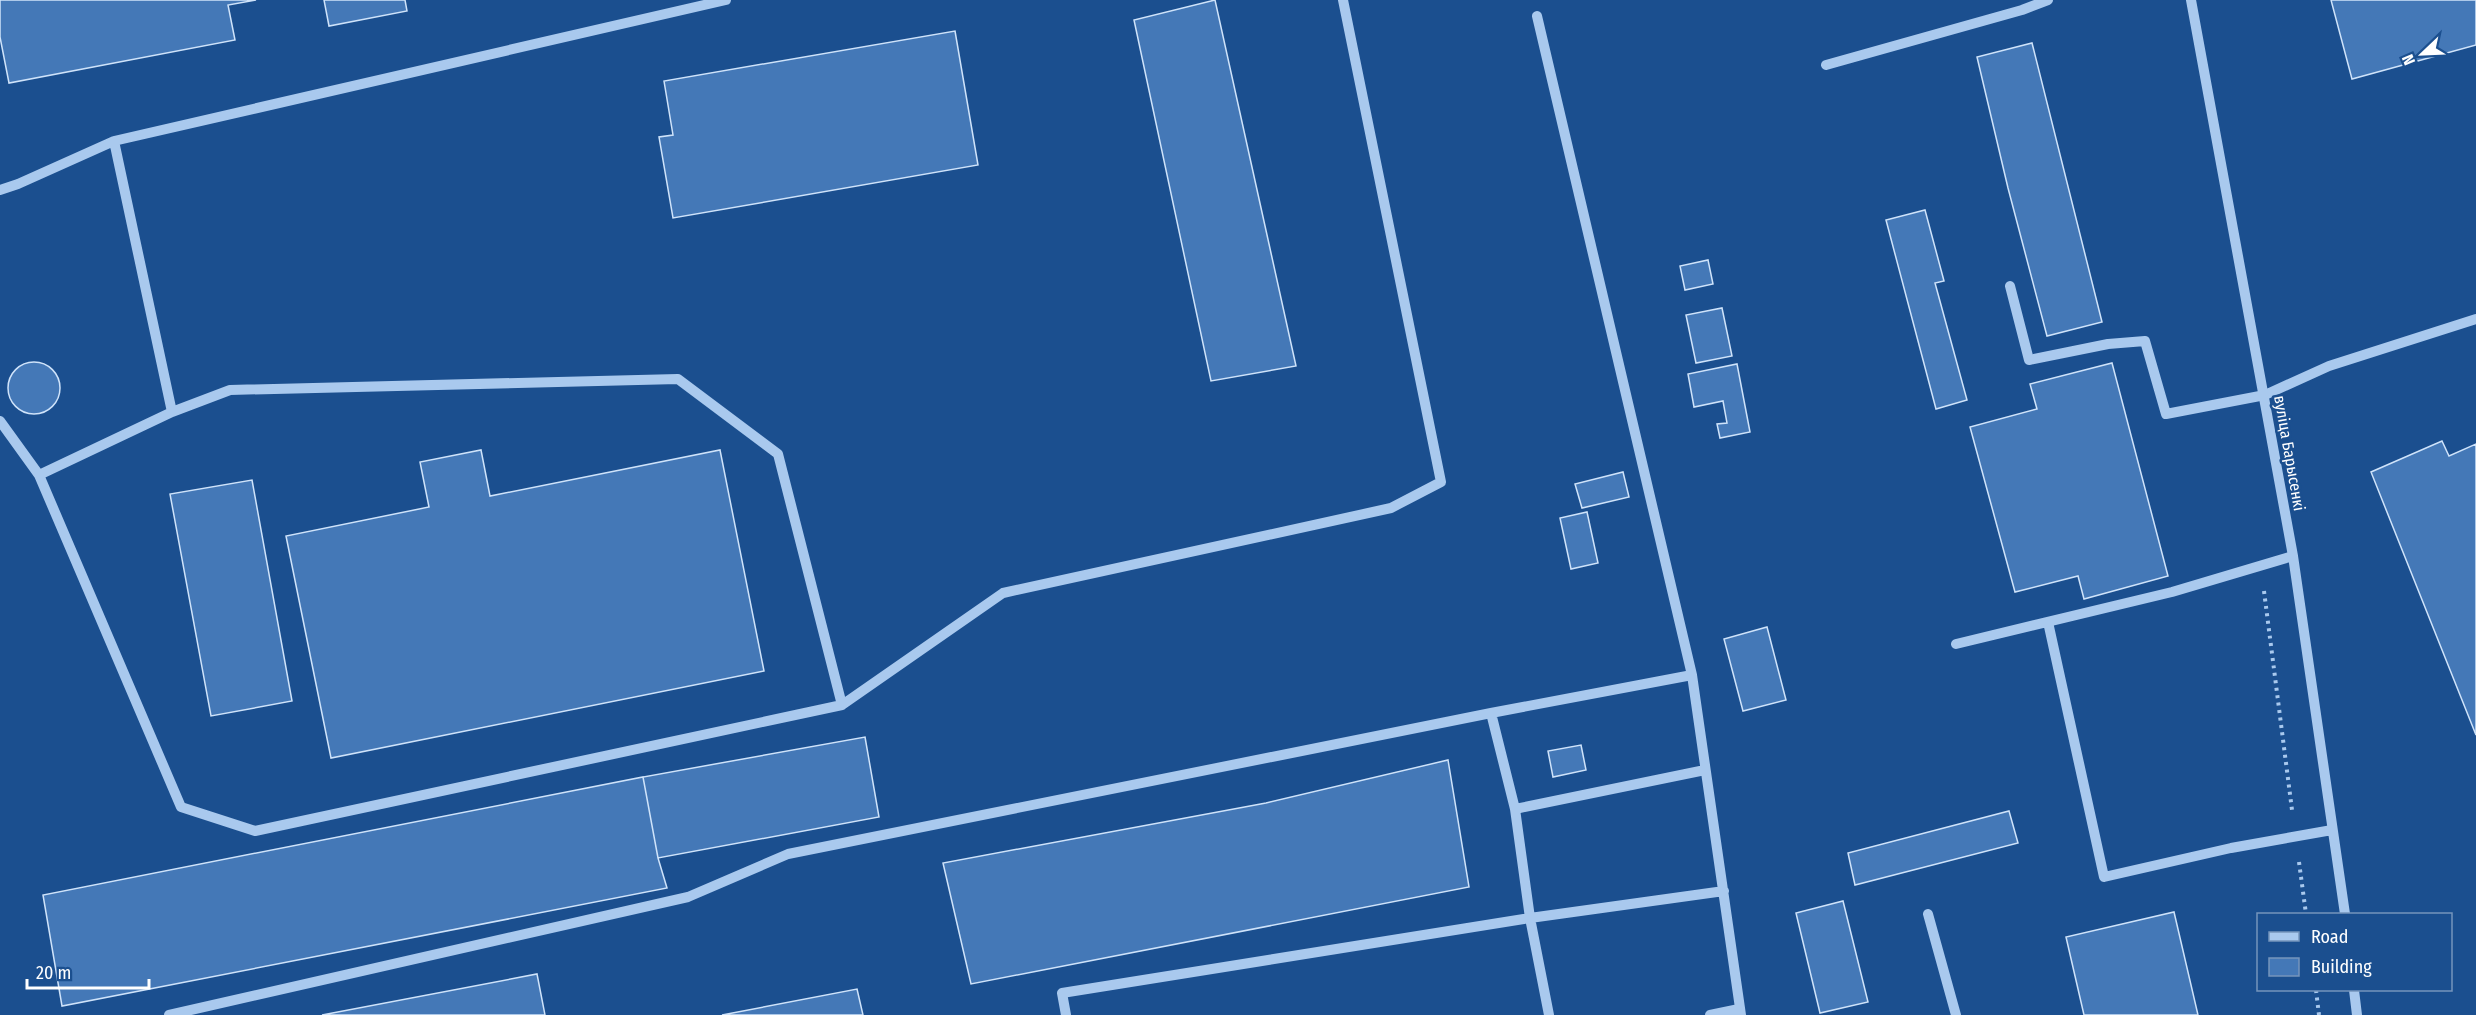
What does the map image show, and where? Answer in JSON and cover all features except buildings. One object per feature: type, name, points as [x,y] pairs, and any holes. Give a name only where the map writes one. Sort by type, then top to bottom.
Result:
[{"type":"street","points":[[0,190],[114,141],[726,0]]},
{"type":"street","points":[[0,421],[39,475],[182,807],[255,831],[842,705],[1003,594],[1391,508],[1441,482],[1342,0]]},
{"type":"street","points":[[1826,65],[2022,10],[2048,0]]},
{"type":"street","name":"вуліца Барысенкі","points":[[2191,0],[2293,556],[2344,913]]},
{"type":"street","points":[[1537,16],[1692,675],[1740,1012],[1710,1015]]},
{"type":"street","points":[[114,141],[172,412]]},
{"type":"street","points":[[2010,286],[2029,360],[2108,344],[2145,341],[2166,414],[2265,394],[2328,366],[2476,319]]},
{"type":"street","points":[[39,475],[172,412],[230,390],[678,379],[778,454],[842,705]]},
{"type":"street","points":[[1956,644],[2172,592],[2293,556]]},
{"type":"street","points":[[2048,622],[2104,877],[2231,848],[2332,830]]},
{"type":"street","points":[[169,1015],[688,897],[788,855],[1491,713],[1692,675]]},
{"type":"street","points":[[1491,713],[1515,809],[1530,918],[1549,1015]]},
{"type":"street","points":[[1515,809],[1705,770]]},
{"type":"street","points":[[1066,1015],[1062,993],[1530,918],[1724,891]]},
{"type":"street","points":[[1928,914],[1956,1015]]},
{"type":"street","points":[[2354,991],[2357,1015]]},
{"type":"path","points":[[2261,565],[2306,913]]},
{"type":"path","points":[[2316,991],[2319,1015]]}]
